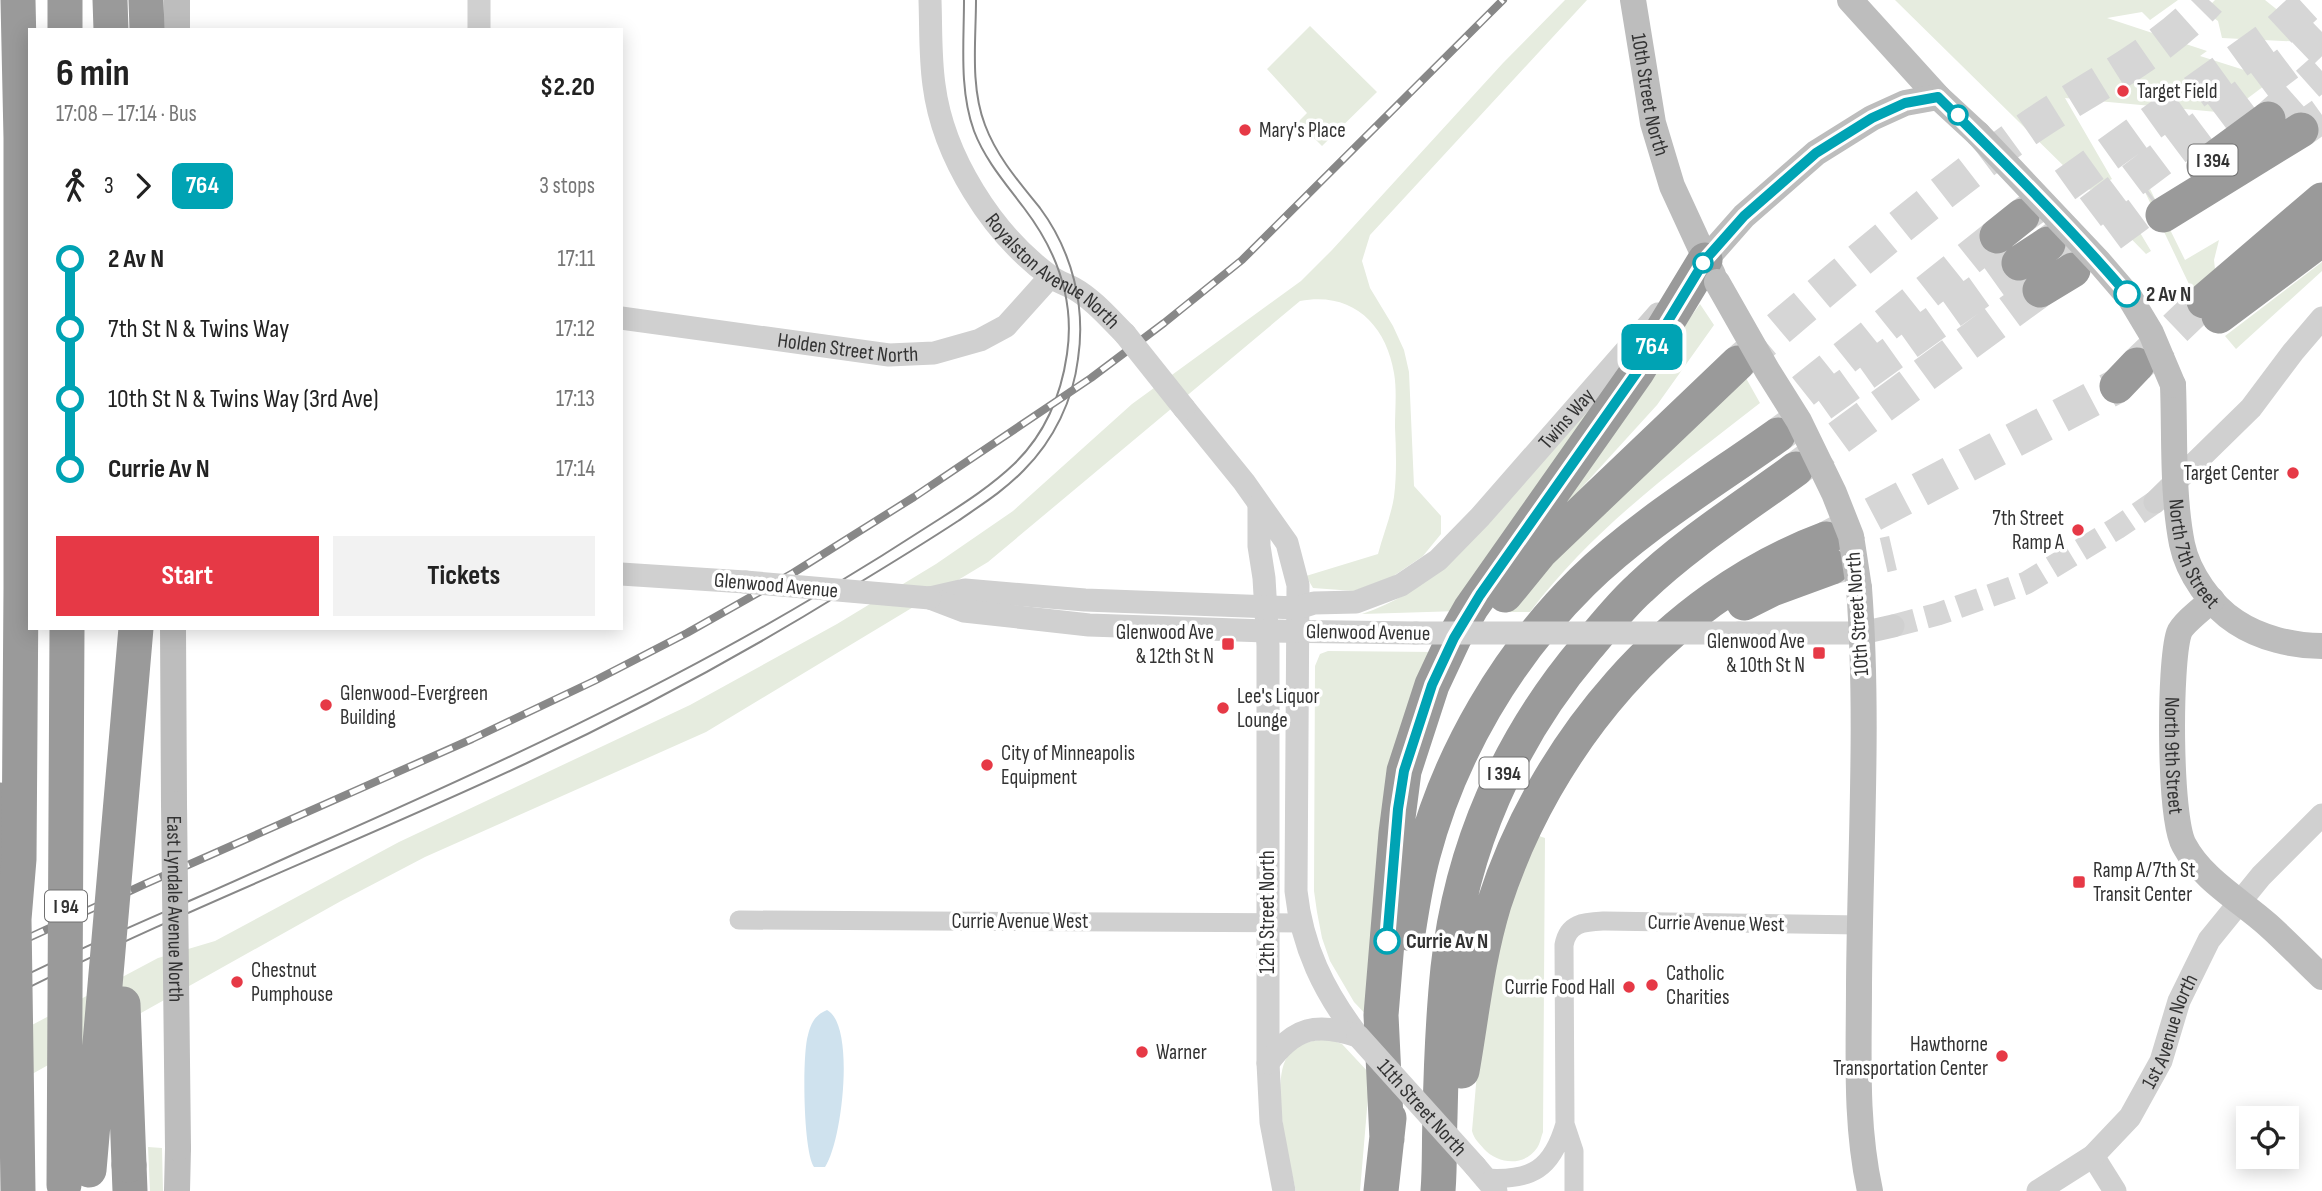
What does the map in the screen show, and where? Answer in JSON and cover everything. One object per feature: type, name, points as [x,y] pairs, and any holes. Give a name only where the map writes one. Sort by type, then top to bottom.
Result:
[{"type":"highway","name":"I 94","points":[[18,0],[21,126],[21,615],[19,859],[14,919],[18,1191]]},
{"type":"highway","points":[[65,0],[65,28]]},
{"type":"highway","points":[[110,0],[111,28]]},
{"type":"highway","points":[[146,0],[147,28]]},
{"type":"highway","name":"I 394","points":[[2269,119],[2159,208],[2301,130]]},
{"type":"highway","points":[[2322,200],[2208,310],[2322,239]]},
{"type":"highway","points":[[2029,276],[2063,260]]},
{"type":"highway","points":[[1387,1139],[1381,1015],[1398,809],[1404,771],[1432,685],[1454,638],[1488,582],[1711,271]]},
{"type":"highway","points":[[1391,892],[1414,794],[1463,661],[1496,605],[1541,551],[1738,363]]},
{"type":"highway","name":"I 394","points":[[1381,1191],[1407,936],[1423,854],[1450,777],[1487,704],[1531,638],[1646,514],[1773,426]]},
{"type":"highway","name":"I 394","points":[[1438,1191],[1442,1052],[1452,943],[1461,889],[1474,842],[1509,762],[1563,674],[1616,611],[1668,564],[1796,469]]},
{"type":"highway","points":[[1438,1191],[1463,1066],[1477,974],[1497,896],[1513,852],[1537,802],[1600,707],[1647,667],[1727,612],[1772,589],[1839,564]]},
{"type":"highway","name":"I 94","points":[[66,630],[76,1184]]},
{"type":"highway","points":[[112,630],[116,838],[129,1178]]},
{"type":"highway","points":[[76,1184],[136,630]]},
{"type":"highway","points":[[0,800],[2,859],[14,919]]},
{"type":"main road","points":[[177,0],[177,28]]},
{"type":"main road","name":"10th Street North","points":[[1633,0],[1653,123],[1672,186],[1711,271],[1799,421],[1834,493],[1851,536],[1839,564],[1862,633],[1864,775],[1860,925],[1860,1134],[1870,1191]]},
{"type":"main road","name":"North 7th Street","points":[[1850,0],[1938,97],[1978,134],[2130,298],[2151,333],[2173,385],[2176,480],[2182,546],[2196,578],[2212,600],[2235,622],[2276,640],[2322,646]]},
{"type":"main road","name":"Twins Way","points":[[1711,271],[1744,216],[1816,153],[1872,118],[1905,103],[1938,97]]},
{"type":"main road","name":"North 9th Street","points":[[2212,600],[2179,630],[2177,644],[2172,741],[2175,811],[2182,844],[2199,866],[2268,925],[2322,977]]},
{"type":"main road","name":"East Lyndale Avenue North","points":[[173,630],[177,1191]]},
{"type":"street","points":[[479,0],[479,28]]},
{"type":"street","name":"Royalston Avenue North","points":[[930,0],[933,84],[946,138],[956,161],[996,223],[1013,243],[1051,277],[1093,302],[1125,334],[1259,505],[1287,543],[1298,585],[1298,608]]},
{"type":"street","name":"Twins Way","points":[[1266,607],[1298,608],[1314,603],[1356,602],[1401,585],[1438,560],[1711,271]]},
{"type":"street","name":"Holden Street North","points":[[623,318],[889,355],[934,354],[980,340],[1006,326],[1051,277]]},
{"type":"street","points":[[2155,502],[2251,408],[2322,318]]},
{"type":"street","points":[[0,474],[28,475]]},
{"type":"street","points":[[1259,505],[1259,546],[1266,631]]},
{"type":"street","name":"Glenwood Avenue","points":[[623,573],[930,598],[964,611],[1089,625],[1416,633],[1862,633],[1893,626]]},
{"type":"street","name":"Glenwood Avenue","points":[[930,598],[965,590],[1084,600],[1266,607]]},
{"type":"street","name":"12th Street North","points":[[1298,608],[1296,891],[1301,923],[1321,981],[1358,1036]]},
{"type":"street","name":"12th Street North","points":[[1266,631],[1268,1063],[1271,1122],[1284,1191]]},
{"type":"street","name":"1st Avenue North","points":[[2038,1191],[2093,1156],[2130,1116],[2161,1061],[2179,1001],[2210,940],[2261,876],[2322,815]]},
{"type":"street","name":"Currie Avenue West","points":[[739,920],[1301,923]]},
{"type":"street","name":"Currie Avenue West","points":[[1573,927],[1582,922],[1605,921],[1860,925]]},
{"type":"street","name":"11th Street North","points":[[1573,927],[1566,936],[1564,945],[1565,1124],[1574,1151],[1574,1191]]},
{"type":"street","points":[[1268,1063],[1283,1045],[1316,1028],[1327,1027],[1358,1036]]},
{"type":"street","name":"11th Street North","points":[[1358,1036],[1486,1178],[1515,1178],[1540,1169],[1554,1152],[1565,1124]]},
{"type":"street","points":[[2093,1156],[2115,1191]]},
{"type":"shaded area","points":[[1565,0],[1587,0],[1370,235],[1362,261],[1370,288],[1404,350],[1409,372],[1414,486],[1441,516],[1441,534],[1423,556],[1392,577],[1354,591],[1313,588],[1306,576],[1378,554],[1394,497],[1396,393],[1390,355],[1374,326],[1364,315],[1336,301],[1300,301],[988,562],[706,732],[425,857],[341,901],[0,1092],[0,1042],[158,958],[215,941],[399,842],[690,705],[837,624],[936,564],[1013,511],[1132,404],[1301,281]]},
{"type":"shaded area","name":"Target Field","points":[[1895,0],[2178,0],[2150,20],[2142,12],[2107,18],[2207,51],[2200,56],[2260,75],[2256,79],[2268,83],[2228,113],[2065,98],[2112,179],[2090,190]]},
{"type":"shaded area","points":[[2215,0],[2265,0],[2285,16],[2306,23],[2304,42],[2222,38],[2218,21],[2204,11]]},
{"type":"shaded area","points":[[1310,26],[1377,92],[1322,146],[1298,122],[1307,113],[1267,69]]},
{"type":"shaded area","points":[[2150,189],[2185,260],[2219,240],[2214,260],[2215,269],[2197,286],[2219,334],[2209,326],[2145,192]]},
{"type":"shaded area","points":[[2124,206],[2151,251],[2146,254],[2109,216]]},
{"type":"shaded area","points":[[2322,262],[2322,271],[2236,349],[2225,336]]},
{"type":"shaded area","points":[[1700,304],[1714,325],[1657,405],[1555,517],[1551,512]]},
{"type":"shaded area","points":[[1742,371],[1760,403],[1668,475],[1609,526],[1555,581],[1530,612],[1502,612]]},
{"type":"shaded area","points":[[1614,374],[1460,611],[1362,614],[1407,594],[1446,565]]},
{"type":"shaded area","points":[[1328,651],[1436,652],[1373,1022],[1354,1002],[1330,961],[1322,938],[1314,891],[1315,666],[1320,654]]},
{"type":"shaded area","points":[[1536,835],[1545,838],[1543,1132],[1532,1154],[1518,1161],[1511,1161],[1490,1154],[1477,1141],[1472,1131],[1477,1073],[1497,943]]},
{"type":"shaded area","points":[[1329,1039],[1342,1044],[1370,1074],[1360,1191],[1296,1191],[1280,1099],[1284,1065],[1290,1053],[1299,1046]]},
{"type":"shaded area","points":[[148,1147],[162,1148],[163,1191],[150,1191]]},
{"type":"water","points":[[827,1010],[836,1020],[841,1037],[844,1060],[841,1111],[837,1134],[825,1167],[814,1167],[810,1158],[806,1123],[806,1045],[812,1023],[819,1014]]},
{"type":"tunnel","points":[[1738,363],[1876,246],[1947,190],[2019,135],[2166,39],[2209,0]]},
{"type":"tunnel","points":[[2022,216],[2274,35],[2312,0]]},
{"type":"tunnel","points":[[2048,244],[2295,58],[2322,32]]},
{"type":"tunnel","points":[[2268,119],[2322,71]]},
{"type":"tunnel","points":[[2301,130],[2322,115]]},
{"type":"tunnel","points":[[2068,266],[2156,201]]},
{"type":"tunnel","points":[[1803,391],[1997,236]]},
{"type":"tunnel","points":[[1778,435],[2019,263]]},
{"type":"tunnel","points":[[1796,469],[2040,290]]},
{"type":"tunnel","points":[[2137,365],[2204,301]]},
{"type":"tunnel","points":[[1826,539],[2117,386]]},
{"type":"tunnel","points":[[1893,626],[1938,614],[2026,583],[2155,502]]},
{"type":"tunnel","points":[[1832,567],[1893,553]]},
{"type":"tram line","points":[[0,988],[97,941],[446,786],[636,695],[760,629],[851,575],[969,499],[997,479],[1025,453],[1056,400],[1067,354],[1068,314],[1054,258],[1035,224],[990,162],[974,131],[964,83],[964,0]]},
{"type":"tram line","points":[[0,1002],[130,939],[395,823],[608,724],[767,638],[901,557],[984,503],[1024,470],[1053,433],[1072,389],[1080,339],[1078,299],[1061,242],[1040,208],[1002,158],[985,125],[977,95],[976,0]]},
{"type":"railway","points":[[0,951],[472,739],[594,681],[687,633],[793,573],[914,497],[1091,378],[1242,260],[1503,0]]},
{"type":"bus line","name":"764","points":[[1387,941],[1398,809],[1404,771],[1432,685],[1454,638],[1488,582],[1637,372],[1705,260],[1744,216],[1816,153],[1872,118],[1905,103],[1938,97],[1978,134],[2127,294]]},
{"type":"place","name":"Target Field","points":[[2123,91]]},
{"type":"place","name":"Mary's Place","points":[[1245,130]]},
{"type":"place","name":"2 Av N","points":[[2127,294]]},
{"type":"place","name":"Target Center","points":[[2293,473]]},
{"type":"place","name":"7th Street Ramp A","points":[[2078,530]]},
{"type":"place","name":"Glenwood Ave & 12th St N","points":[[1228,644]]},
{"type":"place","name":"Glenwood Ave & 10th St N","points":[[1819,653]]},
{"type":"place","name":"Glenwood-Evergreen Building","points":[[326,705]]},
{"type":"place","name":"Lee's Liquor Lounge","points":[[1223,708]]},
{"type":"place","name":"City of Minneapolis Equipment","points":[[987,765]]},
{"type":"place","name":"Ramp A/7th St Transit Center","points":[[2079,882]]},
{"type":"place","name":"Currie Av N","points":[[1387,941]]},
{"type":"place","name":"Chestnut Pumphouse","points":[[237,982]]},
{"type":"place","name":"Catholic Charities","points":[[1652,985]]},
{"type":"place","name":"Currie Food Hall","points":[[1629,987]]},
{"type":"place","name":"Warner","points":[[1142,1052]]},
{"type":"place","name":"Hawthorne Transportation Center","points":[[2002,1056]]}]
